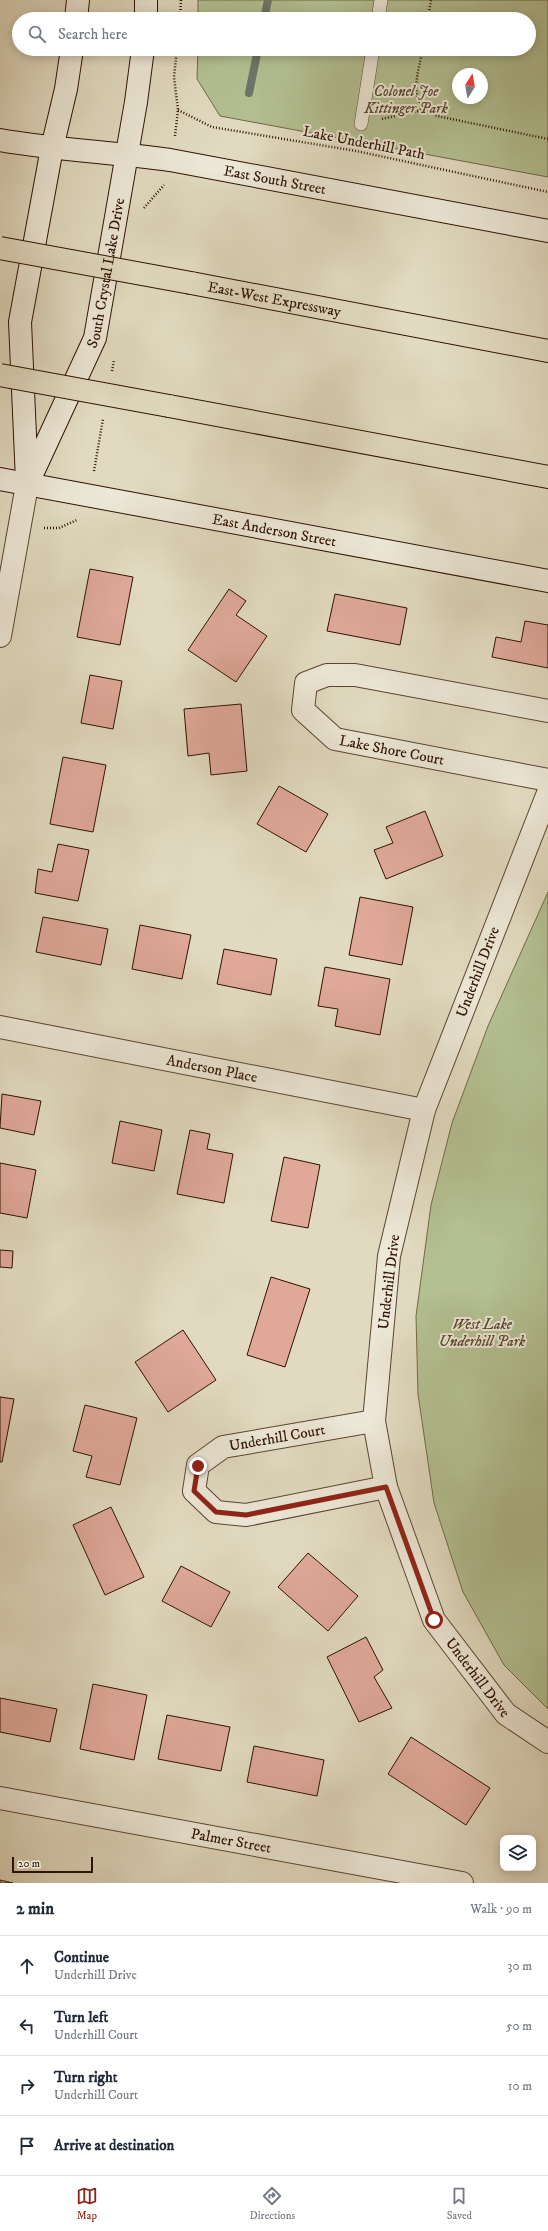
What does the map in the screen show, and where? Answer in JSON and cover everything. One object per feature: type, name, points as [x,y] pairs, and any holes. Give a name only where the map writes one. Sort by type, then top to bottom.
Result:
[{"type":"highway","name":"East-West Expressway","points":[[0,248],[548,350]]},
{"type":"highway","points":[[0,374],[548,477]]},
{"type":"street","points":[[77,12],[78,0]]},
{"type":"street","points":[[146,0],[146,12]]},
{"type":"street","name":"South Crystal Lake Drive","points":[[0,636],[27,485],[20,322],[52,148],[66,89],[71,56]]},
{"type":"street","name":"South Crystal Lake Drive","points":[[27,485],[95,338],[127,154],[142,56]]},
{"type":"street","name":"East South Street","points":[[0,140],[52,148],[127,154],[170,160],[548,231]]},
{"type":"street","name":"East Anderson Street","points":[[0,479],[548,581]]},
{"type":"street","name":"Lake Shore Court","points":[[548,711],[355,675],[327,675],[306,683],[303,710],[335,739],[548,780]]},
{"type":"street","name":"Underhill Drive","points":[[548,793],[424,1110],[389,1256],[374,1421],[386,1487],[434,1620],[506,1714],[548,1742]]},
{"type":"street","name":"Anderson Place","points":[[0,1026],[424,1110]]},
{"type":"street","name":"Underhill Court","points":[[374,1421],[223,1447],[198,1466],[194,1491],[216,1512],[246,1515],[386,1487]]},
{"type":"street","name":"Palmer Street","points":[[0,1798],[462,1883]]},
{"type":"lane","points":[[379,12],[381,0]]},
{"type":"lane","points":[[361,124],[372,56]]},
{"type":"path","points":[[180,12],[181,0]]},
{"type":"path","points":[[429,12],[431,0]]},
{"type":"path","points":[[176,56],[174,77],[178,110],[177,124]]},
{"type":"path","points":[[421,56],[418,75],[418,100],[437,116],[548,139]]},
{"type":"path","points":[[361,124],[427,109]]},
{"type":"path","name":"Lake Underhill Path","points":[[178,110],[212,127],[356,151],[548,192]]},
{"type":"path","points":[[50,528],[59,528]]},
{"type":"green space","name":"Colonel Joe Kittinger Park","points":[[198,0],[548,0],[548,177],[220,116],[197,79],[198,56],[536,56],[536,12],[198,12]]},
{"type":"green space","name":"West Lake Underhill Park","points":[[548,892],[548,1709],[504,1665],[463,1592],[434,1503],[418,1394],[416,1316],[431,1205],[452,1123],[488,1026]]},
{"type":"building","points":[[90,569],[133,577],[120,645],[77,637]]},
{"type":"building","points":[[229,589],[246,601],[236,615],[267,636],[236,682],[188,650]]},
{"type":"building","points":[[335,594],[407,608],[400,645],[327,631]]},
{"type":"building","points":[[525,621],[548,625],[548,668],[492,657],[496,637],[521,642]]},
{"type":"building","points":[[90,675],[122,681],[113,729],[81,723]]},
{"type":"building","points":[[241,704],[247,771],[211,775],[209,753],[188,756],[184,709]]},
{"type":"building","points":[[63,757],[106,765],[93,832],[50,824]]},
{"type":"building","points":[[279,786],[328,814],[306,852],[257,824]]},
{"type":"building","points":[[425,811],[443,856],[386,879],[374,850],[393,843],[386,827]]},
{"type":"building","points":[[58,844],[89,850],[78,901],[35,893],[38,869],[52,872]]},
{"type":"building","points":[[360,897],[413,907],[402,965],[349,955]]},
{"type":"building","points":[[43,917],[108,929],[101,965],[36,952]]},
{"type":"building","points":[[140,925],[191,935],[182,979],[132,969]]},
{"type":"building","points":[[224,949],[277,959],[271,995],[217,984]]},
{"type":"building","points":[[325,967],[390,979],[380,1035],[335,1026],[338,1009],[318,1006]]},
{"type":"building","points":[[2,1094],[41,1101],[34,1135],[0,1128]]},
{"type":"building","points":[[120,1121],[162,1130],[154,1171],[112,1163]]},
{"type":"building","points":[[190,1130],[210,1134],[207,1149],[233,1154],[224,1203],[177,1194]]},
{"type":"building","points":[[284,1157],[320,1165],[308,1228],[271,1221]]},
{"type":"building","points":[[0,1163],[36,1170],[27,1218],[0,1213]]},
{"type":"building","points":[[0,1250],[13,1251],[12,1268],[0,1267]]},
{"type":"building","points":[[271,1277],[310,1289],[285,1367],[247,1355]]},
{"type":"building","points":[[183,1330],[216,1380],[168,1412],[135,1362]]},
{"type":"building","points":[[0,1397],[14,1399],[2,1462],[0,1462]]},
{"type":"building","points":[[85,1405],[137,1418],[120,1485],[86,1477],[92,1456],[73,1451]]},
{"type":"building","points":[[111,1507],[144,1577],[105,1595],[73,1525]]},
{"type":"building","points":[[308,1553],[358,1596],[328,1631],[278,1587]]},
{"type":"building","points":[[181,1566],[230,1592],[211,1627],[162,1601]]},
{"type":"building","points":[[366,1637],[383,1670],[374,1677],[392,1708],[359,1722],[327,1657]]},
{"type":"building","points":[[93,1684],[147,1695],[134,1760],[80,1749]]},
{"type":"building","points":[[0,1698],[57,1709],[50,1742],[0,1732]]},
{"type":"building","points":[[167,1715],[230,1727],[221,1771],[158,1759]]},
{"type":"building","points":[[411,1737],[490,1788],[466,1825],[388,1774]]},
{"type":"building","points":[[254,1746],[324,1760],[317,1796],[247,1782]]},
{"type":"building","points":[[0,1880],[13,1883],[0,1883]]},
{"type":"waterway","points":[[265,12],[268,0]]},
{"type":"waterway","points":[[249,93],[257,56]]},
{"type":"route","points":[[198,1466],[194,1491],[216,1512],[246,1515],[386,1487],[434,1620]]}]
